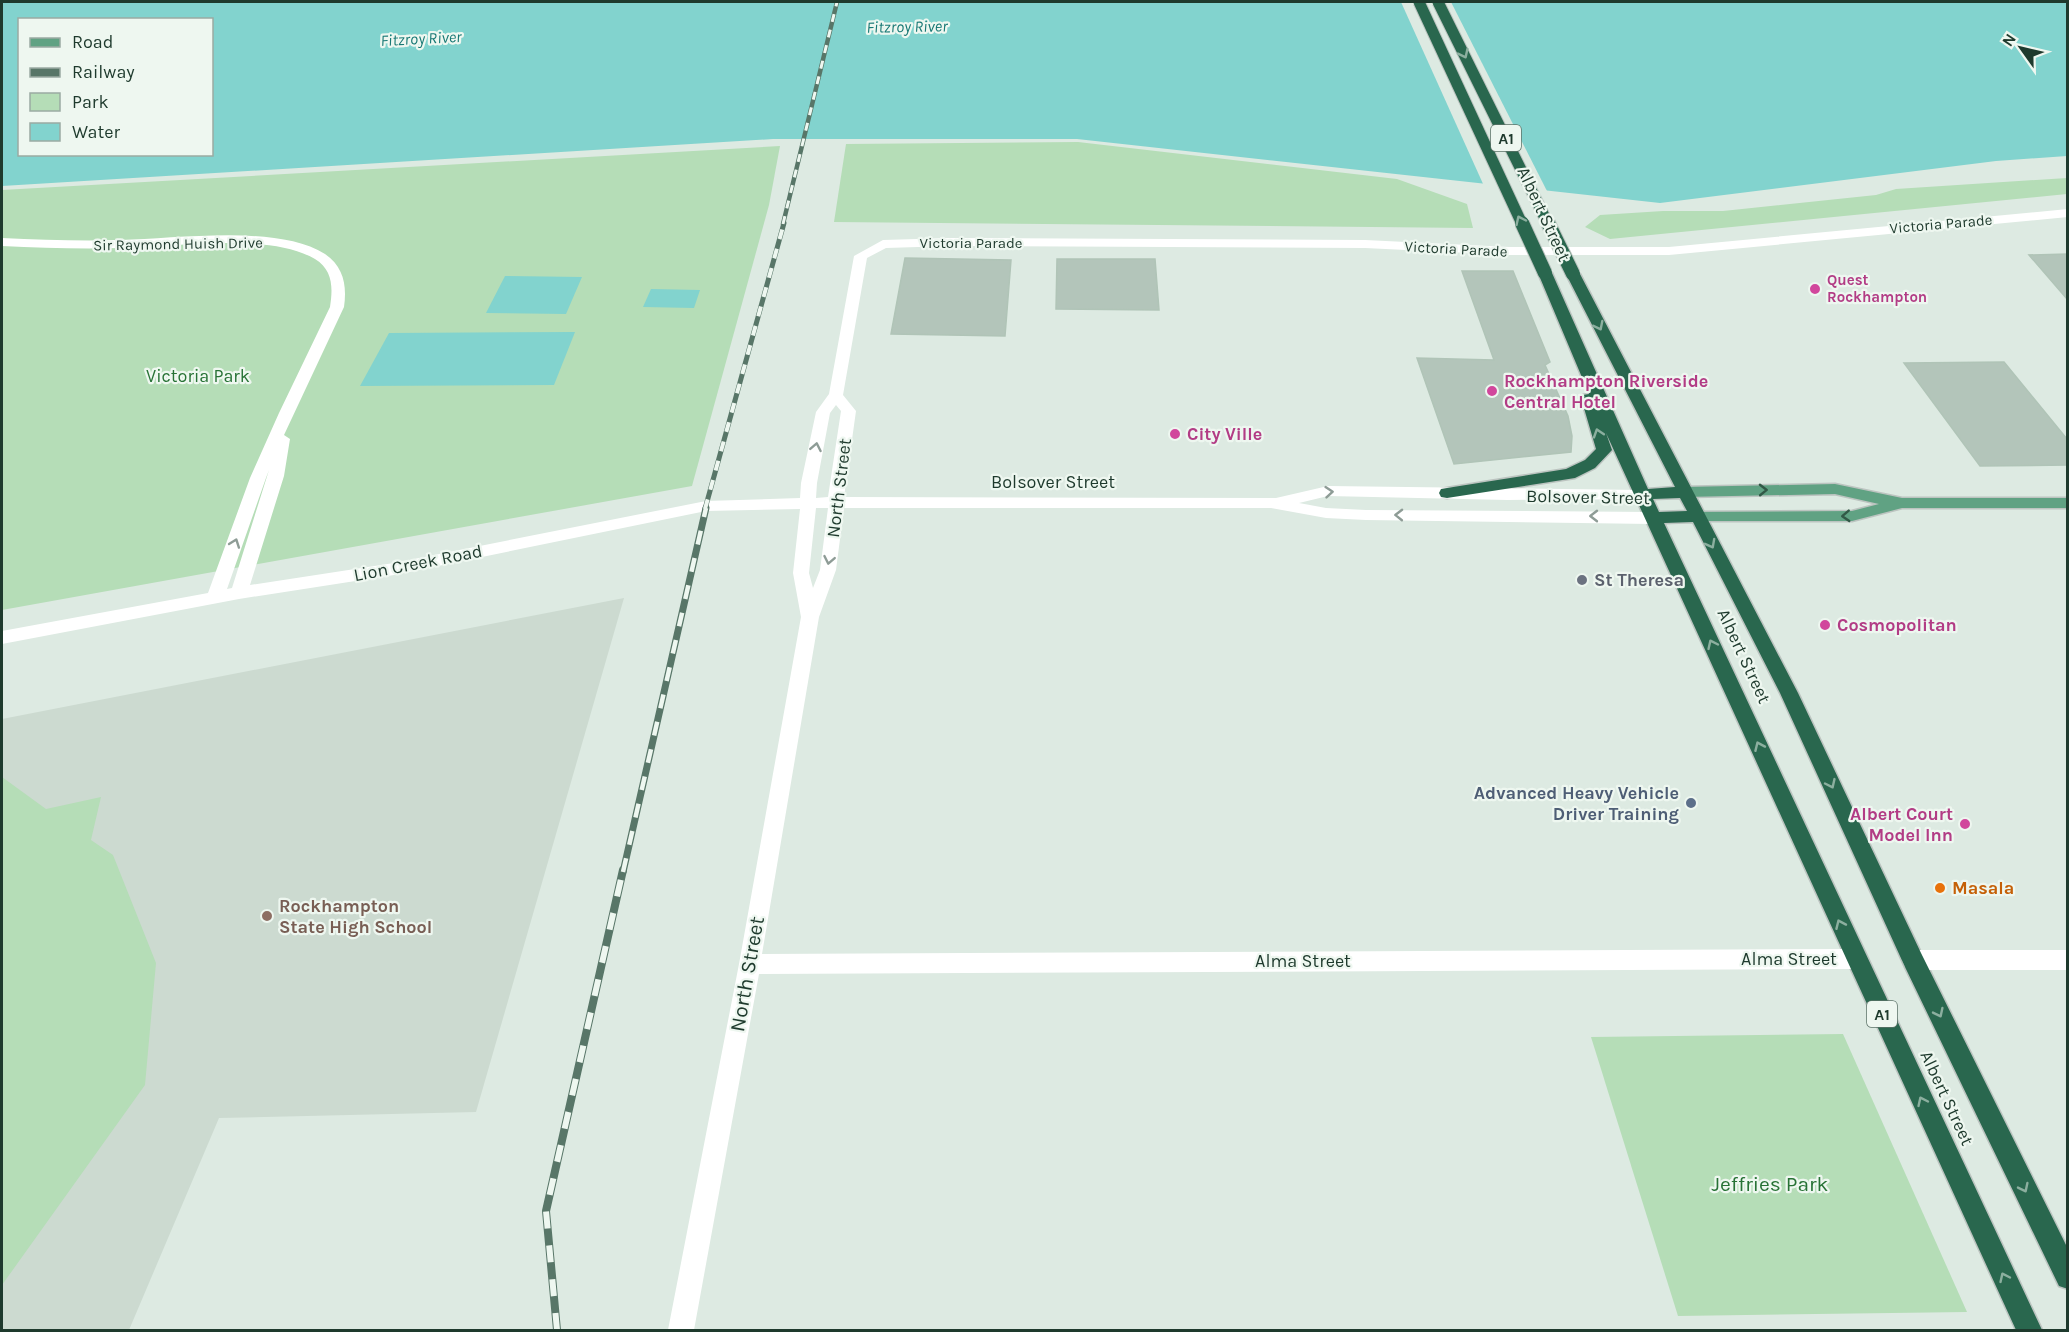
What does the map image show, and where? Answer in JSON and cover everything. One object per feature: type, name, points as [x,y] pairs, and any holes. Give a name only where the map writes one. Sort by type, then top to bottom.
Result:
[{"type":"highway","name":"Albert Street","points":[[1419,2],[1545,273],[1578,355],[1641,495],[2029,1330]]},
{"type":"highway","name":"Albert Street","points":[[1438,2],[1573,274],[1789,693],[1913,960],[2067,1276]]},
{"type":"highway","points":[[1447,493],[1569,474],[1590,464],[1604,450],[1592,413],[1578,355]]},
{"type":"highway","name":"Bolsover Street","points":[[1641,495],[1684,492]]},
{"type":"highway","name":"Bolsover Street","points":[[1652,518],[1696,516]]},
{"type":"main road","name":"Bolsover Street","points":[[1684,492],[1835,489],[1902,503],[2067,503]]},
{"type":"main road","name":"Bolsover Street","points":[[1696,516],[1852,516],[1902,503]]},
{"type":"street","name":"Victoria Parade","points":[[858,270],[861,256],[884,244],[962,242],[1353,244],[1509,251],[1669,250],[2067,213]]},
{"type":"street","name":"Sir Raymond Huish Drive","points":[[2,242],[71,245],[251,241],[300,247],[319,256],[338,276],[341,290],[337,307],[286,413],[258,478],[215,598]]},
{"type":"street","name":"North Street","points":[[810,617],[801,573],[807,531],[809,483],[823,412],[836,395],[858,270]]},
{"type":"street","name":"North Street","points":[[681,1330],[750,964],[810,617],[828,570],[836,527],[835,502],[849,411],[836,395]]},
{"type":"street","name":"Sir Raymond Huish Drive","points":[[239,593],[276,476],[286,413]]},
{"type":"street","name":"Bolsover Street","points":[[1271,503],[1328,491],[1641,495]]},
{"type":"street","name":"Bolsover Street","points":[[835,502],[1271,503],[1326,513],[1366,515],[1652,518]]},
{"type":"street","name":"Lion Creek Road","points":[[2,638],[239,593],[394,569],[706,506],[835,502]]},
{"type":"street","name":"Alma Street","points":[[750,964],[1856,959]]},
{"type":"street","points":[[1913,960],[2067,960]]},
{"type":"shaded area","name":"Rockhampton State High School","points":[[624,598],[476,1112],[219,1118],[129,1330],[2,1330],[2,719]]},
{"type":"green space","points":[[1078,142],[1397,179],[1467,204],[1473,228],[834,222],[846,144]]},
{"type":"green space","name":"Victoria Park","points":[[780,146],[769,205],[692,486],[2,610],[2,190]]},
{"type":"green space","points":[[2067,178],[2067,194],[1610,239],[1585,227],[1600,215],[1663,211],[1723,211],[1876,195],[1896,189]]},
{"type":"green space","points":[[2,777],[46,809],[101,797],[91,840],[113,855],[156,963],[145,1085],[2,1285]]},
{"type":"green space","name":"Jeffries Park","points":[[1843,1034],[1967,1312],[1678,1316],[1591,1037]]},
{"type":"water","name":"Fitzroy River","points":[[2,2],[2067,2],[2067,156],[1996,161],[1660,203],[1077,139],[773,139],[2,186]]},
{"type":"water","points":[[505,276],[582,277],[566,314],[486,313]]},
{"type":"water","points":[[651,289],[700,290],[694,308],[643,307]]},
{"type":"water","points":[[575,332],[554,385],[360,386],[389,333]]},
{"type":"pier","points":[[1401,2],[1451,2],[1548,193],[1484,186]]},
{"type":"building","points":[[2067,254],[2067,299],[2029,255]]},
{"type":"building","points":[[905,258],[1011,260],[1005,336],[891,334]]},
{"type":"building","points":[[1057,259],[1155,259],[1159,310],[1056,309]]},
{"type":"building","name":"Rockhampton Riverside Central Hotel","points":[[1462,271],[1513,271],[1550,362],[1545,365],[1568,416],[1572,436],[1571,452],[1454,464],[1417,358],[1494,360]]},
{"type":"building","points":[[2004,362],[2067,439],[2067,465],[1980,466],[1904,363]]},
{"type":"railway","points":[[783,224],[837,2]]},
{"type":"railway","points":[[705,509],[784,223]]},
{"type":"railway","points":[[623,872],[706,508]]},
{"type":"railway","points":[[557,1330],[546,1211],[623,870]]},
{"type":"place","name":"Quest Rockhampton","points":[[1815,289]]},
{"type":"place","name":"Rockhampton Riverside Central Hotel","points":[[1492,391]]},
{"type":"place","name":"City Ville","points":[[1175,434]]},
{"type":"place","name":"St Theresa","points":[[1582,580]]},
{"type":"place","name":"Cosmopolitan","points":[[1825,625]]},
{"type":"place","name":"Advanced Heavy Vehicle Driver Training","points":[[1691,803]]},
{"type":"place","name":"Albert Court Model Inn","points":[[1965,824]]},
{"type":"place","name":"Masala","points":[[1940,888]]},
{"type":"place","name":"Rockhampton State High School","points":[[267,916]]}]
